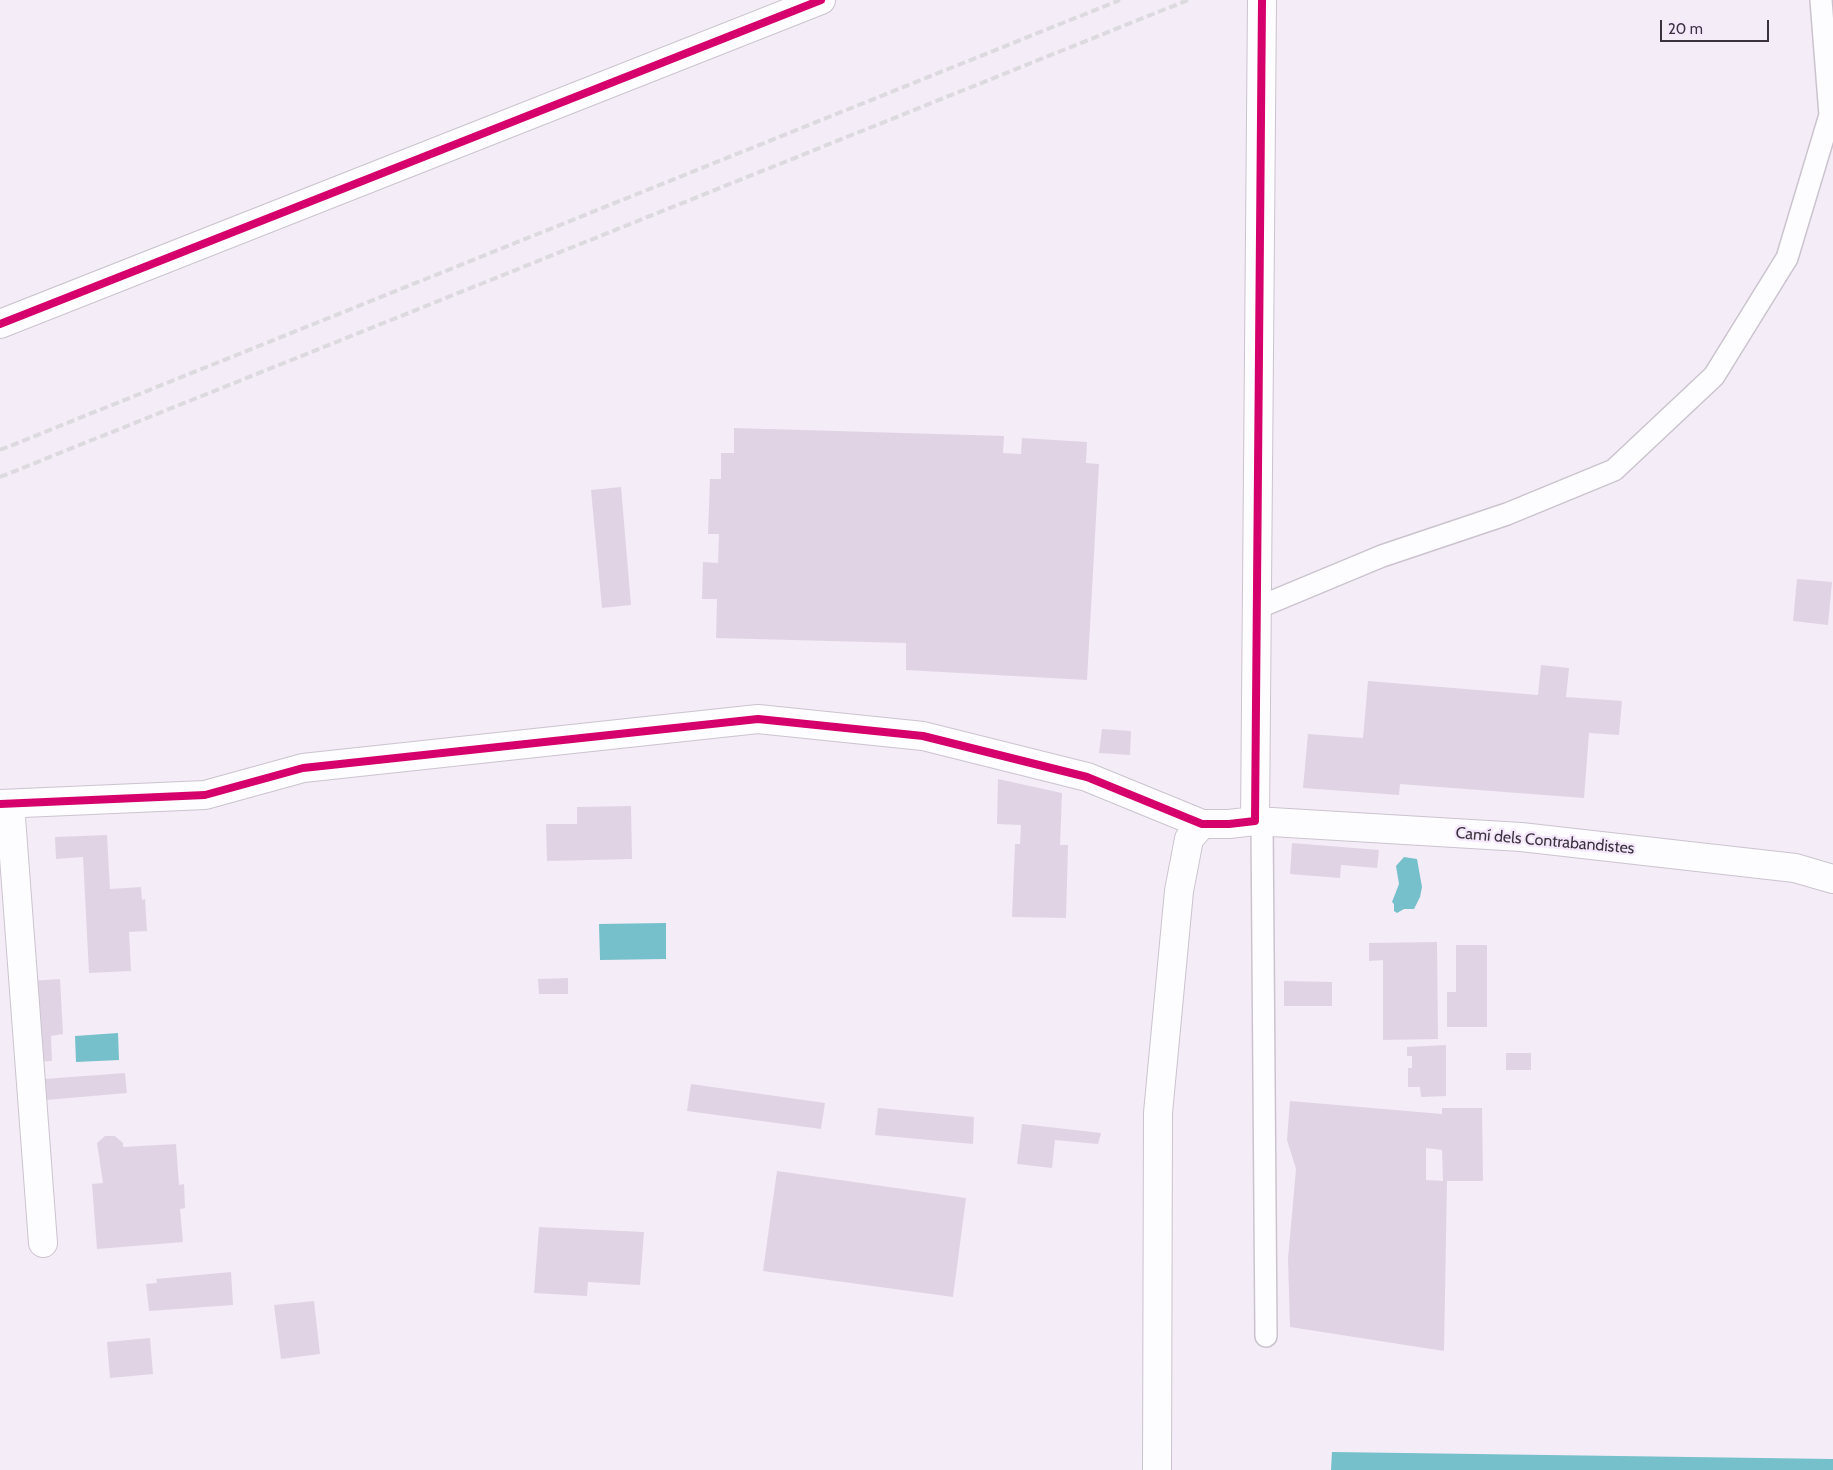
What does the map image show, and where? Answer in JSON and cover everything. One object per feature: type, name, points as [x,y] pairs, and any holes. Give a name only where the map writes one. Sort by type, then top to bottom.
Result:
[{"type":"street","points":[[0,324],[821,0]]},
{"type":"street","points":[[1258,821],[1256,608],[1262,0]]},
{"type":"street","points":[[43,1243],[5,804],[205,795],[303,768],[758,718],[923,736],[1087,777],[1202,824],[1190,839],[1179,891],[1158,1113],[1156,1470]]},
{"type":"street","name":"Camí dels Contrabandistes","points":[[1202,824],[1258,821],[1521,837],[1796,868],[1833,879]]},
{"type":"lane","points":[[1256,608],[1382,556],[1507,514],[1614,470],[1714,376],[1787,258],[1830,115],[1820,0]]},
{"type":"lane","points":[[1258,821],[1266,1336]]},
{"type":"water","points":[[1404,857],[1417,859],[1422,887],[1420,897],[1414,909],[1404,909],[1397,913],[1394,911],[1394,904],[1392,902],[1399,884],[1396,866]]},
{"type":"water","points":[[666,923],[666,959],[600,960],[599,924]]},
{"type":"water","points":[[118,1033],[119,1060],[76,1062],[75,1036]]},
{"type":"water","points":[[1332,1452],[1833,1459],[1833,1470],[1331,1470]]},
{"type":"building","points":[[734,428],[1004,436],[1003,453],[1021,454],[1022,438],[1087,442],[1086,463],[1099,464],[1087,680],[906,670],[906,643],[716,638],[717,599],[702,599],[703,562],[718,563],[719,534],[708,534],[710,479],[721,479],[721,453],[734,453]]},
{"type":"building","points":[[621,487],[631,605],[602,608],[591,490]]},
{"type":"building","points":[[1797,579],[1832,582],[1828,625],[1793,621]]},
{"type":"building","points":[[1541,665],[1569,668],[1566,697],[1622,701],[1619,735],[1589,733],[1584,798],[1400,784],[1399,795],[1303,788],[1308,734],[1363,738],[1368,681],[1538,695]]},
{"type":"building","points":[[1102,729],[1131,731],[1130,755],[1099,753]]},
{"type":"building","points":[[998,779],[1062,793],[1060,845],[1068,845],[1066,918],[1012,917],[1015,844],[1020,844],[1021,825],[997,824]]},
{"type":"building","points":[[631,806],[632,859],[547,861],[546,824],[577,824],[577,807]]},
{"type":"building","points":[[107,835],[110,889],[141,887],[142,900],[145,899],[147,931],[129,932],[131,971],[89,973],[83,857],[56,859],[55,837]]},
{"type":"building","points":[[1292,843],[1379,850],[1377,868],[1341,865],[1340,878],[1290,874]]},
{"type":"building","points":[[1437,942],[1438,1039],[1383,1040],[1383,960],[1369,961],[1369,943]]},
{"type":"building","points":[[1456,945],[1487,945],[1487,1027],[1447,1027],[1447,992],[1456,992]]},
{"type":"building","points":[[568,978],[568,994],[539,994],[538,979]]},
{"type":"building","points":[[60,979],[63,1034],[51,1036],[52,1061],[34,1062],[31,981]]},
{"type":"building","points":[[1284,981],[1332,982],[1332,1006],[1284,1006]]},
{"type":"building","points":[[1446,1045],[1446,1096],[1421,1097],[1420,1087],[1408,1087],[1408,1068],[1412,1068],[1412,1056],[1407,1056],[1407,1047]]},
{"type":"building","points":[[1506,1053],[1531,1053],[1531,1070],[1506,1070]]},
{"type":"building","points":[[125,1073],[127,1093],[46,1100],[44,1079]]},
{"type":"building","points":[[691,1084],[825,1103],[821,1129],[687,1111]]},
{"type":"building","points":[[1290,1101],[1442,1114],[1442,1108],[1482,1108],[1483,1181],[1447,1181],[1444,1351],[1290,1327],[1288,1259],[1296,1169],[1287,1140]],"holes":[[[1426,1148],[1442,1150],[1443,1181],[1426,1180]]]},
{"type":"building","points":[[878,1108],[974,1117],[973,1144],[875,1135]]},
{"type":"building","points":[[1022,1124],[1101,1133],[1098,1144],[1055,1140],[1052,1168],[1017,1164]]},
{"type":"building","points":[[105,1136],[115,1136],[123,1143],[123,1147],[176,1144],[179,1185],[184,1184],[185,1208],[180,1209],[183,1242],[97,1249],[92,1184],[103,1183],[97,1143]]},
{"type":"building","points":[[777,1171],[966,1198],[953,1297],[763,1271]]},
{"type":"building","points":[[539,1227],[644,1232],[640,1285],[588,1282],[587,1296],[534,1293]]},
{"type":"building","points":[[231,1272],[233,1305],[149,1311],[146,1284],[157,1283],[156,1279]]},
{"type":"building","points":[[314,1301],[320,1354],[281,1359],[274,1305]]},
{"type":"building","points":[[150,1338],[153,1374],[110,1378],[107,1342]]},
{"type":"railway","points":[[0,450],[1120,0]]},
{"type":"railway","points":[[0,477],[1188,0]]},
{"type":"cycle path","points":[[0,324],[821,0]]},
{"type":"cycle path","points":[[0,804],[205,795],[303,768],[758,719],[923,736],[1087,777],[1202,824],[1229,824],[1255,821],[1262,0]]}]
